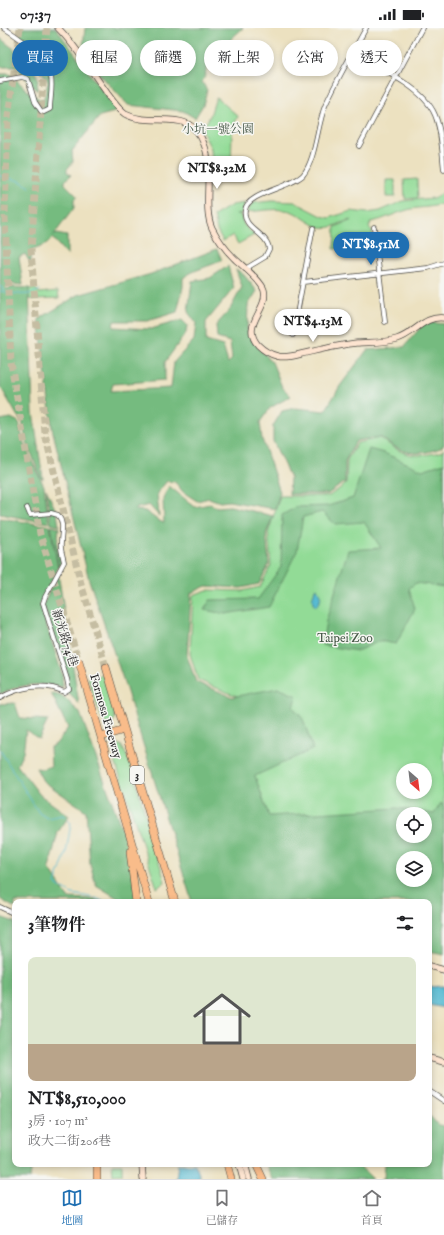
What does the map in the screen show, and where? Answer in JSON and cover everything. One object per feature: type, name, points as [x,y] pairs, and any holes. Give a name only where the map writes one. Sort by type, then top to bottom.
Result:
[{"type":"highway","name":"Formosa Freeway","points":[[79,662],[148,899]]},
{"type":"highway","name":"Formosa Freeway","points":[[106,667],[174,899]]},
{"type":"highway","points":[[101,737],[124,730]]},
{"type":"highway","points":[[128,832],[136,899]]},
{"type":"highway","points":[[96,1179],[97,1167]]},
{"type":"highway","points":[[228,1167],[231,1179]]},
{"type":"highway","points":[[256,1167],[259,1179]]},
{"type":"highway","points":[[257,1167],[264,1179]]},
{"type":"street","points":[[0,81],[22,77],[28,79],[38,108],[44,112],[50,109],[51,77],[46,66],[23,39],[4,28]]},
{"type":"street","points":[[58,28],[70,41],[108,94],[124,113],[145,120],[182,120],[200,135],[205,145],[208,160],[210,222],[228,252],[262,285],[264,290],[262,302],[252,328],[252,335],[261,348],[278,356],[292,356],[350,344],[394,340],[404,336],[433,318],[444,318]]},
{"type":"street","points":[[360,40],[366,28]]},
{"type":"street","points":[[402,64],[422,28]]},
{"type":"street","points":[[245,269],[265,257],[269,249],[266,240],[246,221],[244,213],[245,207],[254,198],[294,182],[306,170],[324,110],[346,67]]},
{"type":"street","points":[[359,146],[395,76],[431,107],[437,120],[444,170]]},
{"type":"street","points":[[374,227],[385,322]]},
{"type":"street","points":[[293,335],[312,228]]},
{"type":"street","points":[[303,282],[432,267],[444,263]]},
{"type":"street","name":"新光路74巷","points":[[0,698],[18,689],[38,687],[54,688],[64,692],[69,689],[68,679],[43,603],[64,562],[60,545],[63,529],[62,522],[58,515],[51,513],[30,515],[27,508]]},
{"type":"street","points":[[0,907],[12,913]]},
{"type":"street","points":[[432,967],[444,970]]},
{"type":"street","points":[[432,1059],[444,1062]]},
{"type":"street","points":[[432,1093],[444,1101]]},
{"type":"street","points":[[142,1167],[143,1179]]},
{"type":"street","points":[[240,1167],[243,1179]]},
{"type":"street","points":[[246,1167],[249,1179]]},
{"type":"green space","points":[[22,28],[56,28],[65,40],[22,40],[20,36]]},
{"type":"green space","points":[[85,28],[243,28],[231,40],[204,40],[205,76],[202,82],[207,90],[203,105],[195,118],[183,111],[128,105],[101,76],[132,76],[132,40],[84,40]]},
{"type":"green space","points":[[0,38],[12,48],[12,67],[0,67]]},
{"type":"green space","points":[[68,44],[76,55],[76,76],[91,76],[115,108],[115,112],[100,116],[72,151],[73,162],[67,169],[67,172],[71,175],[65,181],[65,184],[77,196],[74,200],[74,208],[53,236],[56,234],[67,236],[67,255],[52,238],[47,244],[31,251],[31,264],[25,254],[19,257],[23,285],[11,284],[5,287],[7,289],[12,287],[29,288],[33,412],[43,479],[41,478],[26,440],[22,420],[18,417],[0,386],[0,74],[10,74],[31,94],[43,101],[48,82],[44,76],[68,76]]},
{"type":"green space","points":[[24,76],[37,76],[37,91]]},
{"type":"green space","name":"小坑一號公園","points":[[216,97],[238,116],[232,130],[231,173],[213,171],[211,149],[202,130],[210,116]]},
{"type":"green space","points":[[417,179],[418,198],[405,199],[404,180]]},
{"type":"green space","points":[[386,180],[395,180],[395,197],[386,197]]},
{"type":"green space","points":[[444,192],[444,203],[434,206],[409,209],[371,222],[369,227],[372,231],[374,244],[334,249],[335,227],[352,220],[325,228],[316,226],[293,212],[270,210],[247,212],[252,203],[272,201],[295,202],[329,218],[351,211],[367,213],[380,211],[403,201],[433,198]]},
{"type":"green space","points":[[245,203],[242,213],[237,214],[240,214],[244,225],[254,235],[238,244],[233,235],[223,241],[217,230],[214,216],[232,205]]},
{"type":"green space","points":[[217,249],[222,260],[192,272],[183,278],[183,287],[177,312],[147,321],[114,321],[113,327],[151,329],[182,320],[187,325],[186,333],[165,362],[165,380],[113,384],[111,391],[171,388],[174,362],[194,340],[196,323],[188,312],[192,281],[210,278],[228,266],[234,288],[206,322],[206,341],[223,346],[228,363],[232,359],[230,342],[217,338],[216,325],[229,311],[242,287],[236,269],[244,275],[257,291],[248,305],[247,329],[258,347],[272,362],[282,387],[291,396],[270,408],[260,422],[262,439],[280,492],[275,509],[229,501],[220,502],[209,498],[197,501],[183,492],[175,482],[167,481],[157,493],[159,516],[149,505],[137,508],[135,510],[145,511],[164,523],[163,498],[169,486],[195,507],[210,504],[217,507],[230,506],[273,516],[266,534],[269,564],[259,584],[241,588],[206,586],[191,593],[187,656],[196,682],[232,697],[278,688],[297,696],[293,707],[303,719],[313,749],[255,776],[269,816],[396,808],[396,843],[432,843],[432,814],[434,814],[441,803],[444,807],[444,954],[432,952],[432,899],[191,899],[123,679],[89,580],[52,428],[39,319],[78,295],[151,274]]},
{"type":"green space","points":[[35,288],[39,293],[58,291],[59,298],[15,300],[8,291]]},
{"type":"green space","points":[[425,322],[444,324],[444,445],[440,448],[427,452],[413,453],[396,448],[380,437],[356,441],[345,461],[345,482],[328,494],[289,494],[290,478],[273,441],[273,426],[282,411],[295,408],[325,411],[340,386],[367,350],[404,347]]},
{"type":"green space","points":[[11,418],[19,422],[24,445],[44,486],[49,523],[0,514],[0,420]]},
{"type":"green space","name":"Taipei Zoo","points":[[380,438],[398,450],[409,454],[422,455],[436,453],[444,449],[444,904],[431,887],[432,887],[432,851],[396,851],[396,857],[223,821],[274,707],[231,694],[198,680],[190,654],[193,595],[207,590],[242,591],[260,587],[271,565],[268,533],[280,496],[329,496],[346,484],[347,460],[357,443]]},
{"type":"green space","points":[[369,449],[384,453],[422,470],[444,463],[444,587],[416,583],[409,588],[415,609],[396,644],[380,641],[357,651],[322,645],[326,621],[348,550],[381,548],[364,522],[335,524],[322,512],[303,517],[297,551],[269,607],[225,614],[204,610],[210,600],[258,599],[281,567],[282,515],[296,507],[328,506],[353,498]]},
{"type":"green space","points":[[46,489],[57,513],[59,526],[51,524]]},
{"type":"green space","points":[[0,518],[50,526],[58,568],[40,605],[62,674],[63,687],[31,685],[9,690],[0,694]]},
{"type":"green space","points":[[51,526],[59,528],[57,545],[61,562],[59,568]]},
{"type":"green space","points":[[58,573],[79,704],[67,692],[67,676],[43,605]]},
{"type":"green space","points":[[103,675],[115,715],[115,719],[111,724],[105,723],[102,719],[88,678]]},
{"type":"green space","points":[[51,693],[64,697],[80,713],[129,849],[137,899],[119,899],[96,885],[90,864],[86,811],[43,781],[36,768],[42,769],[51,766],[50,747],[56,744],[68,728]]},
{"type":"green space","points":[[15,703],[20,718],[48,720],[39,739],[26,730],[23,753],[17,765],[40,795],[69,816],[58,832],[49,868],[68,898],[90,899],[12,899],[12,906],[0,899],[0,704]]},
{"type":"green space","points":[[117,744],[121,745],[130,762],[165,882],[157,888],[116,764],[113,750]]},
{"type":"green space","points":[[0,917],[12,921],[12,1167],[32,1167],[30,1179],[0,1179]]},
{"type":"green space","points":[[432,1118],[438,1125],[444,1126],[444,1179],[381,1179],[384,1178],[385,1167],[432,1167]]},
{"type":"green space","points":[[112,1167],[122,1167],[122,1174],[113,1175]]},
{"type":"green space","points":[[267,1167],[360,1167],[373,1179],[272,1179]]},
{"type":"water","points":[[317,588],[321,598],[317,606],[314,606],[312,600],[315,589]]},
{"type":"water","points":[[444,986],[444,1008],[432,1006],[432,987]]},
{"type":"water","points":[[178,1167],[196,1167],[201,1179],[176,1179]]},
{"type":"waterway","points":[[0,176],[20,181],[30,187]]},
{"type":"waterway","points":[[0,286],[5,291]]},
{"type":"waterway","points":[[0,291],[16,294],[30,294],[40,290]]},
{"type":"waterway","points":[[0,750],[39,813],[47,818],[63,815],[71,823],[66,853],[55,884],[72,894],[98,899]]},
{"type":"tunnel","points":[[20,28],[8,117],[5,217],[11,363],[40,534],[79,662]]},
{"type":"tunnel","points":[[47,28],[31,250],[45,434],[80,580],[106,667]]}]
